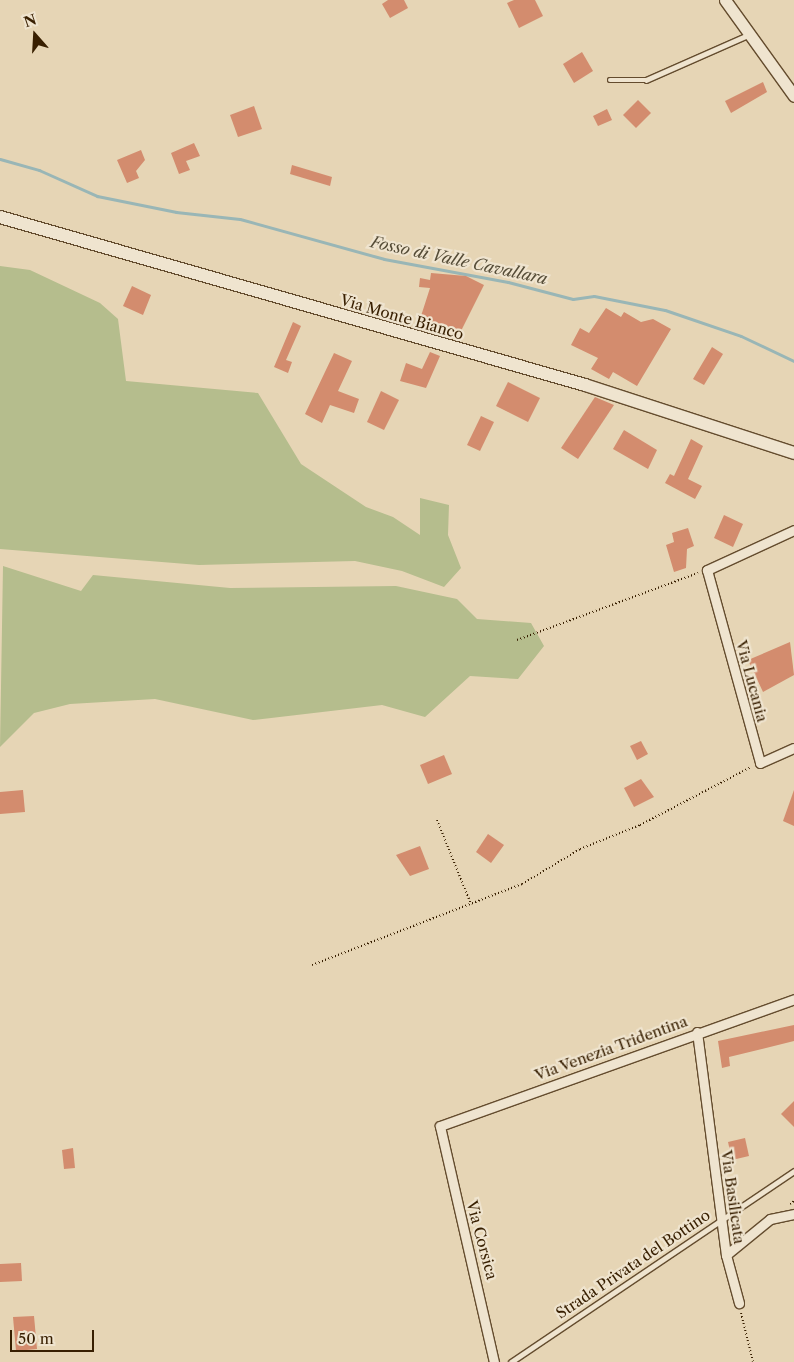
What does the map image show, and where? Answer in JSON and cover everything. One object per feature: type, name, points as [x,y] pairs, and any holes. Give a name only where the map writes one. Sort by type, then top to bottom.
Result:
[{"type":"main road","name":"Via Monte Bianco","points":[[0,217],[585,384],[794,453]]},
{"type":"street","points":[[725,0],[748,35],[794,96]]},
{"type":"street","points":[[707,570],[794,530]]},
{"type":"street","name":"Via Lucania","points":[[707,570],[760,763]]},
{"type":"street","points":[[760,763],[794,748]]},
{"type":"street","name":"Via Venezia Tridentina","points":[[440,1126],[697,1032],[794,999]]},
{"type":"street","name":"Via Basilicata","points":[[697,1032],[726,1255],[738,1303]]},
{"type":"street","name":"Via Corsica","points":[[440,1126],[494,1362]]},
{"type":"street","points":[[726,1255],[770,1219],[794,1214]]},
{"type":"lane","points":[[610,80],[646,80],[748,35]]},
{"type":"lane","name":"Strada Privata del Bottino","points":[[511,1362],[794,1171]]},
{"type":"path","points":[[517,640],[707,570]]},
{"type":"path","points":[[312,965],[471,904],[760,763]]},
{"type":"path","points":[[437,820],[471,904]]},
{"type":"path","points":[[738,1303],[753,1362]]},
{"type":"green space","points":[[0,266],[30,270],[100,303],[118,319],[126,381],[258,393],[301,464],[366,507],[393,517],[420,535],[420,498],[449,505],[448,535],[461,568],[444,587],[402,571],[355,561],[199,565],[0,549]]},
{"type":"green space","points":[[3,566],[81,591],[93,575],[230,588],[396,586],[457,599],[477,619],[531,623],[544,646],[518,679],[470,676],[425,717],[382,705],[253,720],[155,699],[70,704],[34,713],[0,747]]},
{"type":"building","points":[[388,0],[404,0],[408,8],[390,18],[382,4]]},
{"type":"building","points":[[514,0],[535,0],[543,16],[519,28],[507,3]]},
{"type":"building","points":[[582,52],[593,71],[574,83],[563,64]]},
{"type":"building","points":[[763,82],[767,92],[731,113],[725,101]]},
{"type":"building","points":[[638,100],[651,113],[636,128],[623,115]]},
{"type":"building","points":[[254,106],[262,129],[238,137],[230,115]]},
{"type":"building","points":[[607,109],[612,120],[598,126],[593,116]]},
{"type":"building","points":[[194,143],[200,156],[186,161],[190,170],[179,174],[171,153]]},
{"type":"building","points":[[141,150],[145,160],[136,171],[139,178],[127,183],[117,160]]},
{"type":"building","points":[[292,165],[332,177],[330,186],[290,174]]},
{"type":"building","points":[[431,273],[466,276],[484,285],[459,335],[421,316],[430,288],[419,287],[420,278],[430,280]]},
{"type":"building","points":[[132,286],[151,295],[143,315],[123,306]]},
{"type":"building","points":[[606,308],[621,317],[624,312],[641,322],[653,319],[671,329],[637,386],[613,372],[609,379],[591,369],[598,358],[571,345],[580,328],[589,333]]},
{"type":"building","points":[[293,322],[301,326],[286,360],[292,362],[288,373],[274,367]]},
{"type":"building","points":[[712,347],[723,354],[704,385],[693,379]]},
{"type":"building","points":[[430,352],[440,356],[426,388],[400,381],[406,363],[422,369]]},
{"type":"building","points":[[334,353],[352,361],[338,391],[359,399],[354,413],[330,405],[322,423],[305,414]]},
{"type":"building","points":[[508,382],[540,398],[528,422],[496,406]]},
{"type":"building","points":[[381,391],[399,400],[384,430],[367,422]]},
{"type":"building","points":[[595,397],[614,405],[578,459],[561,448]]},
{"type":"building","points":[[481,416],[494,422],[480,451],[467,445]]},
{"type":"building","points":[[624,430],[657,450],[648,469],[613,449]]},
{"type":"building","points":[[691,439],[703,446],[688,479],[702,486],[695,499],[665,483],[670,474],[674,476]]},
{"type":"building","points":[[724,515],[743,524],[733,547],[714,538]]},
{"type":"building","points":[[688,528],[694,546],[687,549],[686,568],[674,572],[666,545],[674,542],[672,533]]},
{"type":"building","points":[[790,642],[794,675],[763,692],[748,660]]},
{"type":"building","points":[[641,741],[648,754],[637,760],[630,746]]},
{"type":"building","points":[[444,755],[452,774],[428,784],[420,765]]},
{"type":"building","points":[[641,779],[654,797],[634,807],[624,788]]},
{"type":"building","points":[[23,790],[25,812],[0,814],[0,792]]},
{"type":"building","points":[[794,790],[794,826],[783,821]]},
{"type":"building","points":[[488,834],[504,845],[491,863],[476,852]]},
{"type":"building","points":[[420,846],[429,869],[410,876],[396,855]]},
{"type":"building","points":[[794,1025],[794,1041],[729,1057],[730,1066],[722,1068],[718,1041]]},
{"type":"building","points":[[794,1101],[794,1127],[781,1114]]},
{"type":"building","points":[[745,1138],[749,1156],[732,1160],[728,1142]]},
{"type":"building","points":[[73,1148],[75,1168],[64,1169],[62,1150]]},
{"type":"building","points":[[21,1263],[22,1281],[0,1282],[0,1264]]},
{"type":"building","points":[[34,1316],[37,1349],[16,1351],[13,1317]]},
{"type":"waterway","name":"Fosso di Valle Cavallara","points":[[0,159],[39,170],[97,196],[176,212],[240,219],[384,259],[508,282],[573,299],[594,296],[665,310],[741,336],[794,361]]}]
